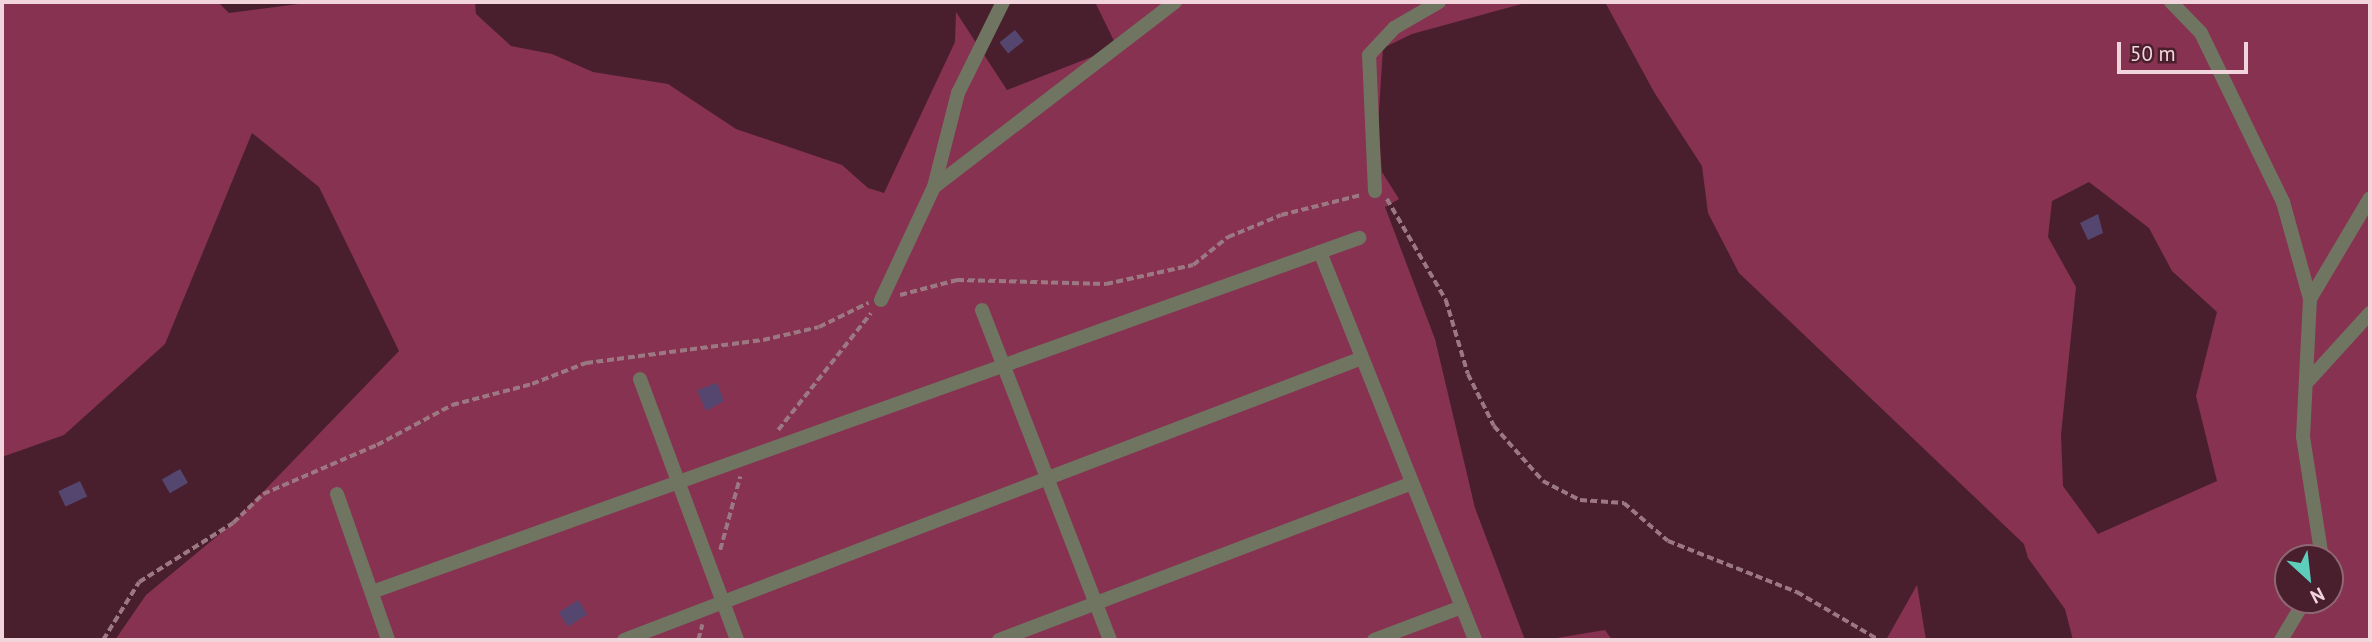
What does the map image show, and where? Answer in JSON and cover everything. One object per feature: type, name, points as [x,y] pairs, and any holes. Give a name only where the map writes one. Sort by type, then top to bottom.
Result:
[{"type":"street","points":[[881,300],[934,187],[958,93],[1003,2]]},
{"type":"street","points":[[934,187],[1175,2]]},
{"type":"street","points":[[1376,191],[1368,55],[1394,28],[1439,2]]},
{"type":"street","points":[[2171,2],[2201,33],[2283,202],[2310,299],[2309,380],[2303,437],[2320,544]]},
{"type":"street","points":[[2310,299],[2370,198]]},
{"type":"street","points":[[372,592],[1359,238]]},
{"type":"street","points":[[1320,252],[1475,640]]},
{"type":"street","points":[[982,310],[1110,640]]},
{"type":"street","points":[[2309,380],[2370,313]]},
{"type":"street","points":[[624,640],[1362,358]]},
{"type":"street","points":[[640,379],[737,640]]},
{"type":"street","points":[[999,640],[1412,483]]},
{"type":"street","points":[[337,494],[388,640]]},
{"type":"street","points":[[1374,640],[1462,607]]},
{"type":"street","points":[[2281,640],[2297,614]]},
{"type":"shaded area","points":[[2,2],[218,2],[229,13],[314,2],[475,2],[476,14],[511,46],[552,54],[593,72],[668,84],[736,129],[842,165],[868,188],[884,193],[955,42],[956,12],[1007,90],[1117,47],[1095,2],[1529,2],[1412,34],[1383,48],[1378,126],[1382,172],[1399,199],[1385,207],[1435,339],[1475,508],[1525,640],[115,640],[146,595],[233,523],[399,351],[319,187],[252,133],[165,344],[64,435],[2,457]]},
{"type":"shaded area","points":[[1605,2],[2370,2],[2370,640],[2073,640],[2065,609],[2028,558],[2024,544],[1739,273],[1708,213],[1702,166],[1654,92]],"holes":[[[2089,182],[2149,228],[2172,271],[2217,312],[2196,396],[2217,481],[2098,534],[2063,486],[2061,435],[2076,287],[2048,237],[2052,201]]]},
{"type":"shaded area","points":[[1917,585],[1926,640],[1886,640]]},
{"type":"shaded area","points":[[1605,630],[1612,640],[1545,640]]},
{"type":"building","points":[[1015,30],[1024,41],[1008,53],[999,43]]},
{"type":"building","points":[[2098,214],[2103,233],[2088,240],[2080,223]]},
{"type":"building","points":[[717,383],[724,401],[706,411],[697,390]]},
{"type":"building","points":[[180,469],[188,483],[170,493],[162,480]]},
{"type":"building","points":[[80,481],[87,496],[65,507],[58,491]]},
{"type":"building","points":[[578,600],[587,614],[568,627],[559,613]]}]
